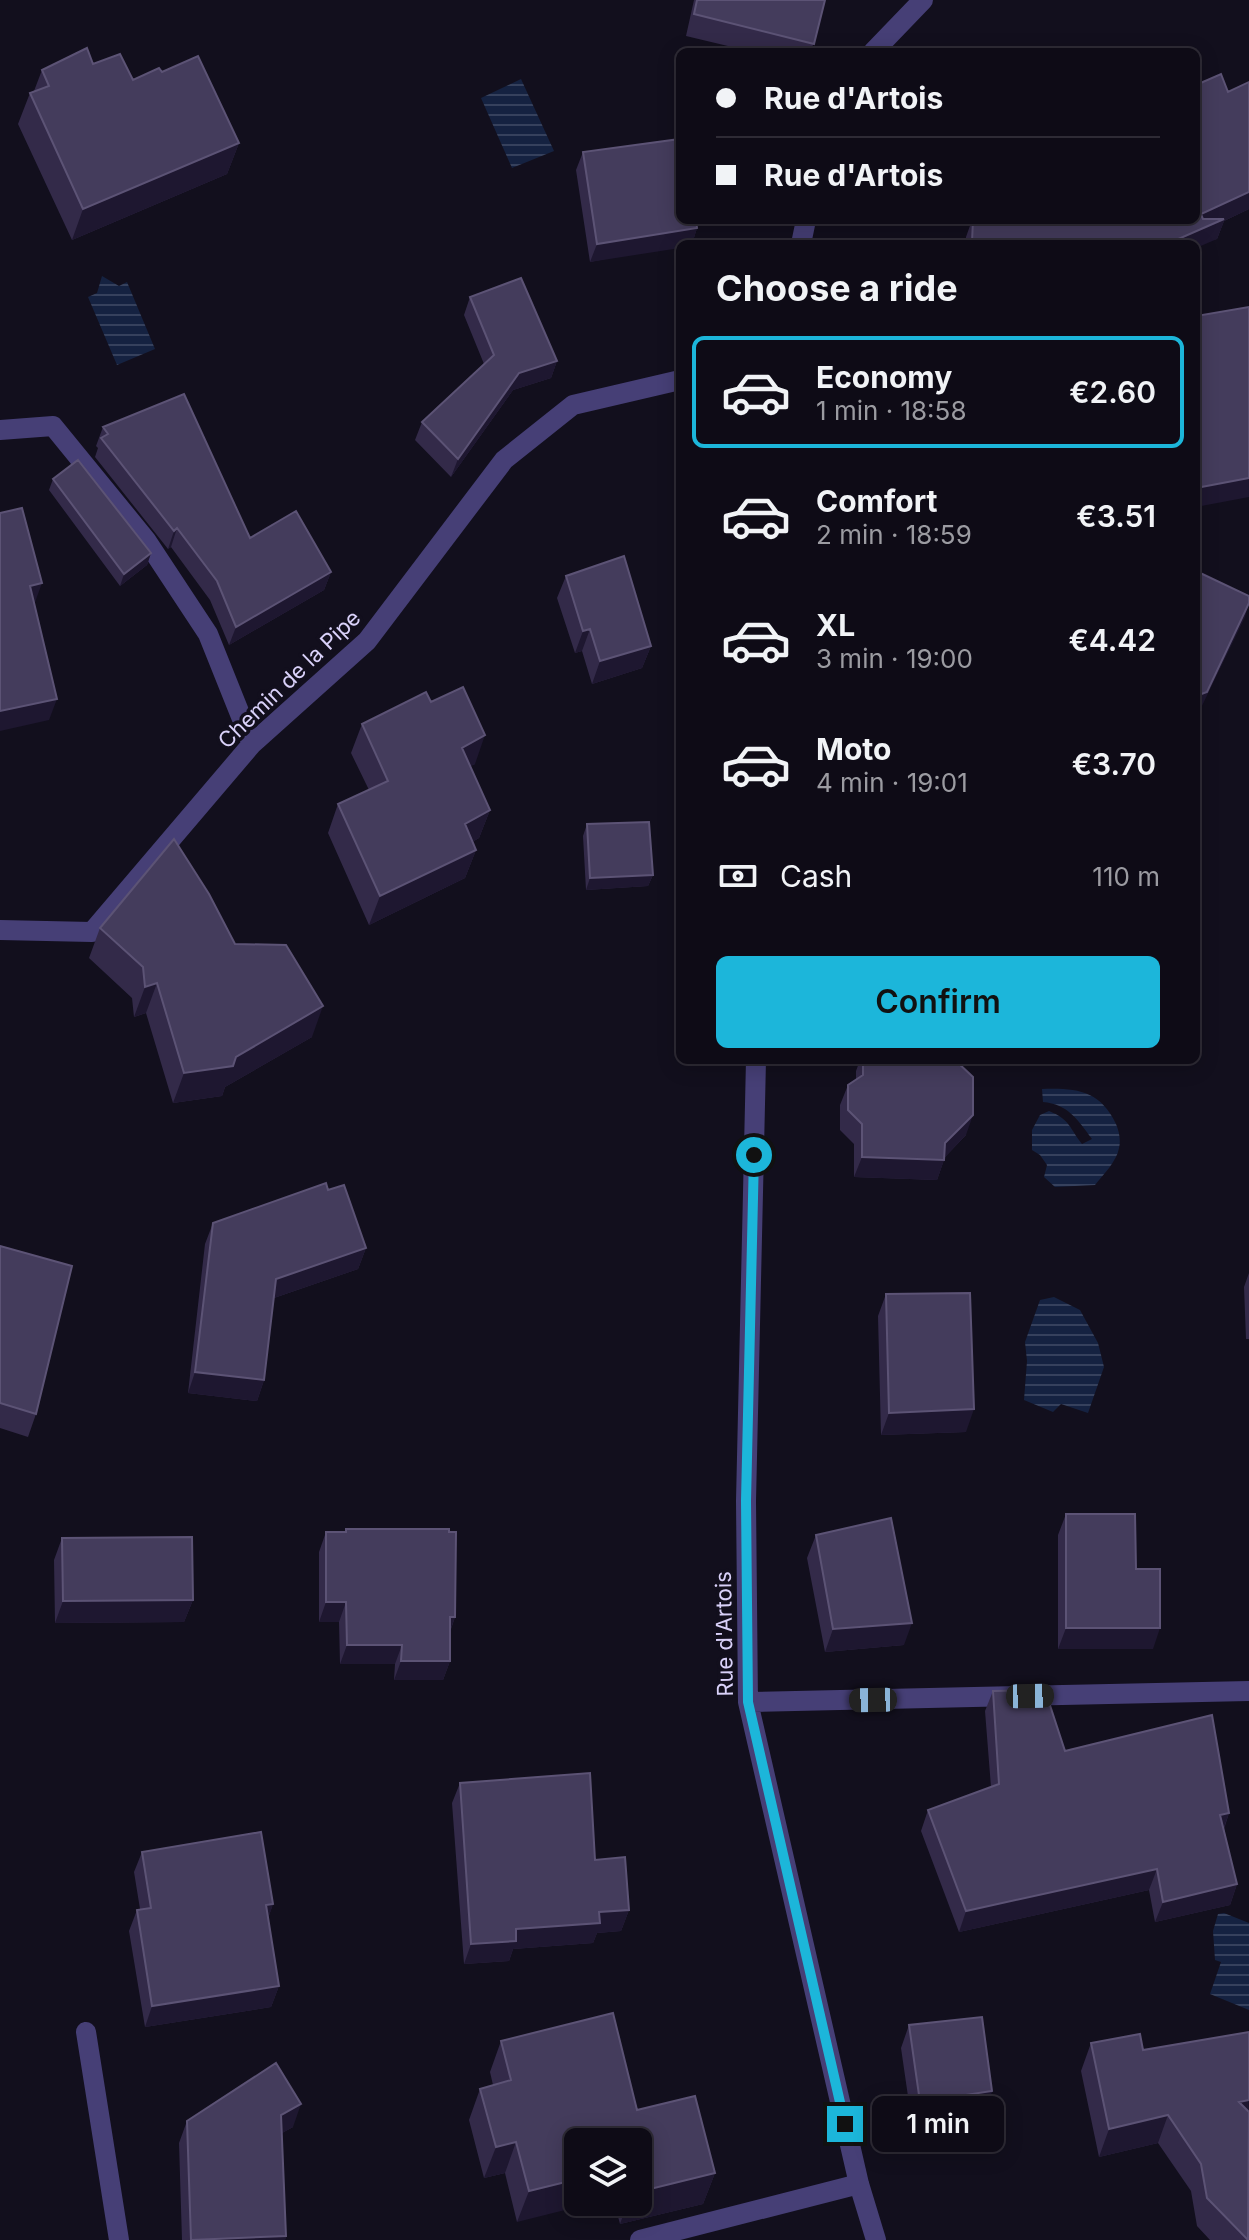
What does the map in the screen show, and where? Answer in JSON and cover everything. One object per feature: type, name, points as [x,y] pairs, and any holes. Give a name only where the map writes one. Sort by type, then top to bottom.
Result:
[{"type":"street","points":[[877,48],[923,0]]},
{"type":"street","name":"Chemin de la Pipe","points":[[0,930],[92,932],[252,744],[367,641],[504,460],[573,405],[676,381]]},
{"type":"street","points":[[0,430],[53,426],[146,540],[208,634],[252,744]]},
{"type":"street","name":"Rue d'Artois","points":[[756,1064],[746,1501],[748,1702],[859,2184],[876,2240]]},
{"type":"street","points":[[748,1702],[1249,1691]]},
{"type":"street","points":[[86,2032],[119,2240]]},
{"type":"street","points":[[640,2240],[859,2184]]},
{"type":"water","points":[[521,79],[554,151],[512,168],[481,98]]},
{"type":"water","points":[[102,276],[119,286],[127,282],[155,349],[117,365],[88,297],[97,293]]},
{"type":"water","points":[[1042,1089],[1086,1093],[1110,1113],[1119,1133],[1120,1145],[1109,1168],[1095,1185],[1055,1187],[1044,1177],[1047,1165],[1032,1150],[1032,1130],[1040,1115],[1049,1111],[1062,1118],[1082,1144],[1092,1139],[1066,1110],[1043,1102]]},
{"type":"water","points":[[1054,1297],[1080,1310],[1098,1343],[1104,1367],[1088,1413],[1061,1404],[1053,1412],[1024,1400],[1025,1342],[1040,1300]]},
{"type":"water","points":[[1224,1913],[1249,1923],[1249,2010],[1210,1994],[1221,1962],[1215,1960],[1213,1931],[1218,1914]]},
{"type":"building","points":[[697,0],[825,0],[814,44],[694,14]]},
{"type":"building","points":[[87,48],[93,64],[120,54],[133,80],[159,68],[162,72],[198,56],[239,143],[83,209],[30,93],[49,86],[42,70]]},
{"type":"building","points":[[1221,74],[1228,92],[1249,82],[1249,192],[1201,214],[1203,219],[1224,219],[1176,240],[972,240],[973,224],[1200,224],[1200,83]]},
{"type":"building","points":[[676,140],[676,224],[696,224],[697,228],[597,244],[583,152]]},
{"type":"building","points":[[521,278],[557,361],[519,373],[458,459],[422,422],[494,355],[470,297]]},
{"type":"building","points":[[1249,307],[1249,478],[1200,487],[1200,315]]},
{"type":"building","points":[[184,394],[250,538],[296,511],[331,572],[236,627],[217,581],[101,438],[108,434],[103,427]]},
{"type":"building","points":[[78,460],[151,553],[124,574],[53,479]]},
{"type":"building","points":[[22,508],[42,583],[30,586],[57,699],[0,711],[0,513]]},
{"type":"building","points":[[624,556],[651,646],[600,661],[590,629],[583,631],[566,576]]},
{"type":"building","points":[[1200,573],[1249,596],[1249,603],[1207,692],[1200,695]]},
{"type":"building","points":[[463,687],[485,735],[462,748],[490,810],[465,824],[476,850],[380,896],[338,804],[388,781],[362,724],[426,692],[431,702]]},
{"type":"building","points":[[649,822],[653,875],[590,878],[587,824]]},
{"type":"building","points":[[174,839],[209,894],[235,944],[286,945],[323,1006],[236,1057],[233,1066],[184,1073],[157,983],[145,987],[143,967],[100,928]]},
{"type":"building","points":[[863,1064],[959,1064],[973,1077],[973,1115],[945,1143],[944,1160],[862,1157],[862,1124],[848,1110],[848,1085],[863,1075]]},
{"type":"building","points":[[326,1183],[328,1190],[344,1185],[366,1248],[276,1279],[264,1380],[195,1372],[213,1223]]},
{"type":"building","points":[[0,1246],[72,1266],[36,1414],[0,1403]]},
{"type":"building","points":[[970,1293],[974,1409],[889,1413],[886,1294]]},
{"type":"building","points":[[1066,1514],[1135,1514],[1136,1569],[1160,1569],[1160,1628],[1066,1628]]},
{"type":"building","points":[[891,1518],[912,1623],[833,1629],[816,1535]]},
{"type":"building","points":[[346,1529],[449,1529],[449,1532],[456,1532],[455,1617],[450,1617],[450,1661],[401,1661],[402,1645],[347,1645],[346,1602],[326,1602],[326,1532],[346,1532]]},
{"type":"building","points":[[192,1537],[193,1600],[63,1601],[62,1538]]},
{"type":"building","points":[[1045,1690],[1065,1751],[1212,1715],[1229,1813],[1220,1815],[1237,1884],[1163,1902],[1157,1869],[966,1911],[928,1810],[999,1784],[993,1691]]},
{"type":"building","points":[[590,1773],[595,1860],[625,1857],[629,1910],[599,1912],[600,1923],[516,1929],[516,1941],[471,1944],[460,1783]]},
{"type":"building","points":[[261,1832],[273,1904],[266,1905],[279,1986],[152,2006],[137,1910],[151,1908],[142,1852]]},
{"type":"building","points":[[613,2013],[637,2110],[695,2096],[715,2173],[652,2189],[652,2128],[564,2128],[564,2182],[529,2191],[516,2142],[496,2147],[480,2089],[511,2080],[501,2041]]},
{"type":"building","points":[[982,2017],[992,2091],[920,2102],[909,2025]]},
{"type":"building","points":[[1249,2032],[1249,2100],[1239,2102],[1249,2112],[1248,2240],[1207,2198],[1201,2164],[1168,2115],[1109,2129],[1091,2043],[1140,2034],[1143,2050]]},
{"type":"building","points":[[276,2063],[301,2104],[281,2115],[286,2236],[191,2240],[187,2121]]},
{"type":"route","points":[[754,1155],[746,1501],[748,1702],[845,2124]]}]
